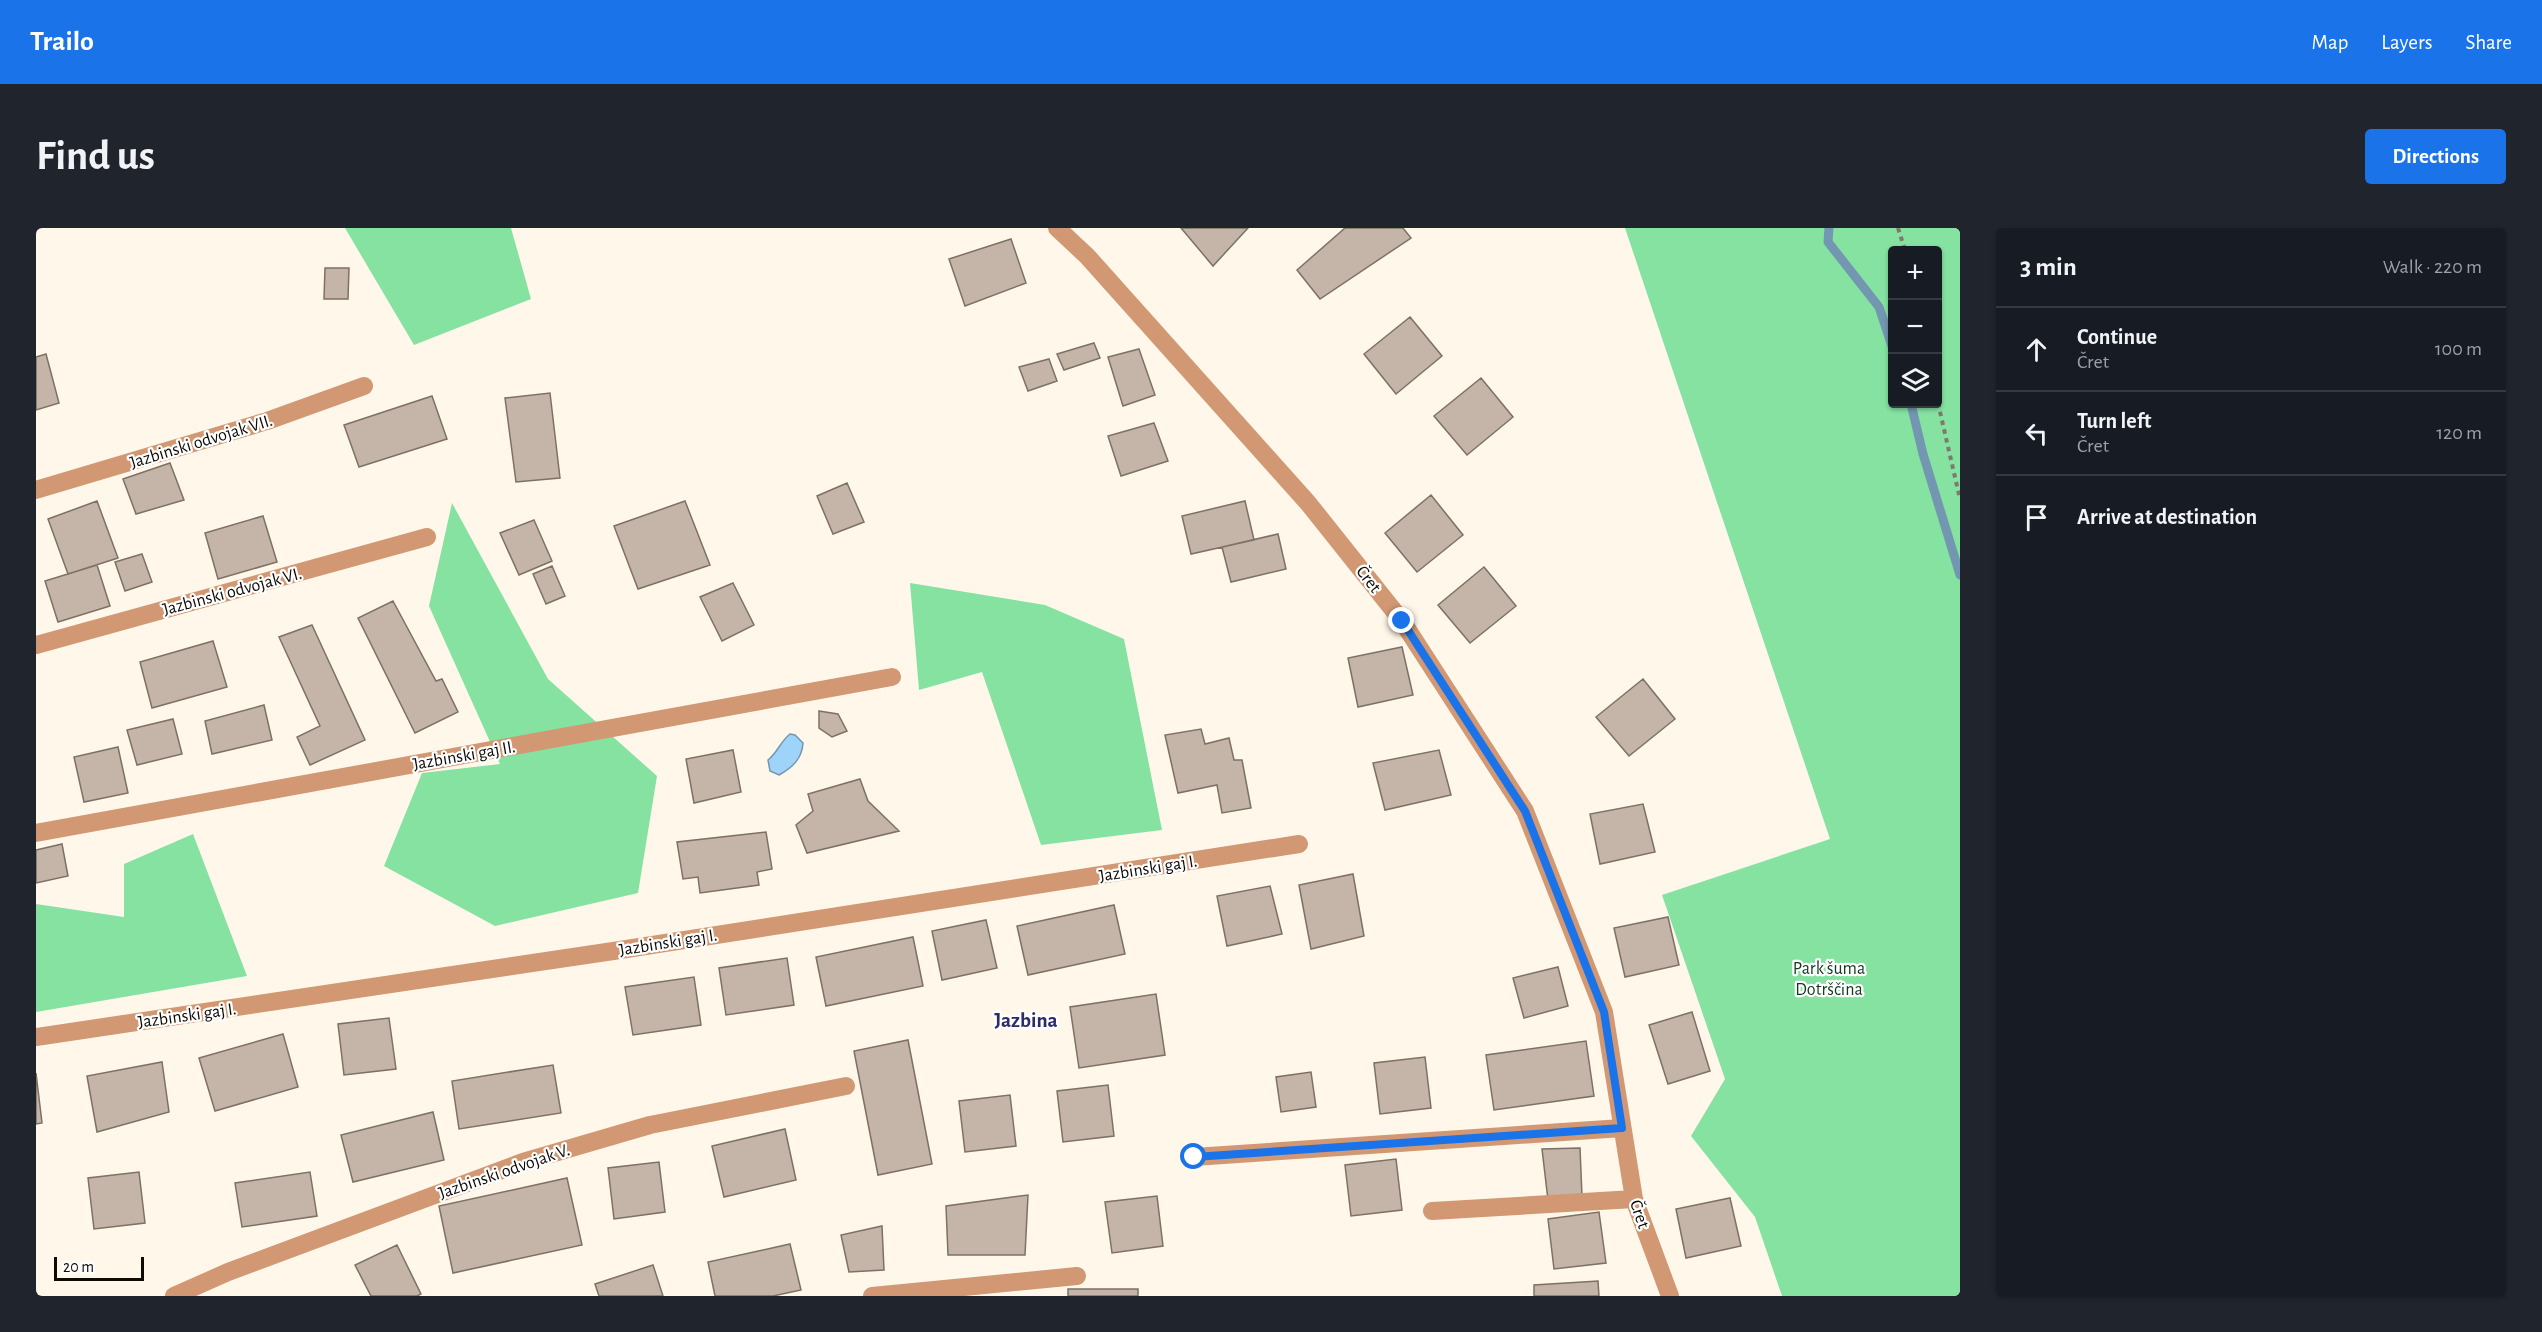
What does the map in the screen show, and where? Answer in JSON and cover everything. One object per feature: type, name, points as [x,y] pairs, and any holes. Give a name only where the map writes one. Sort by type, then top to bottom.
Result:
[{"type":"street","name":"Čret","points":[[1057,228],[1095,265],[1308,503],[1402,621],[1525,811],[1604,1012],[1634,1198],[1670,1296]]},
{"type":"street","name":"Jazbinski odvojak VII.","points":[[36,490],[267,421],[364,386]]},
{"type":"street","name":"Jazbinski odvojak VI.","points":[[36,645],[427,537]]},
{"type":"street","name":"Jazbinski gaj II.","points":[[36,833],[892,677]]},
{"type":"street","name":"Jazbinski gaj I.","points":[[36,1037],[620,950],[1299,844]]},
{"type":"street","name":"Jazbinski odvojak V.","points":[[174,1296],[228,1272],[523,1162],[650,1125],[846,1086]]},
{"type":"street","points":[[1194,1157],[1622,1128]]},
{"type":"street","points":[[1432,1210],[1634,1198]]},
{"type":"street","points":[[872,1296],[1077,1276]]},
{"type":"path","points":[[1898,228],[1904,246]]},
{"type":"path","points":[[1939,408],[1960,499]]},
{"type":"green space","points":[[345,228],[511,228],[531,299],[414,345]]},
{"type":"green space","name":"Park šuma Dotrščina","points":[[1625,228],[1960,228],[1960,1296],[1782,1296],[1755,1217],[1691,1136],[1725,1079],[1662,895],[1830,839]]},
{"type":"green space","points":[[452,503],[548,679],[657,776],[638,893],[495,926],[384,866],[422,773],[500,764],[429,606]]},
{"type":"green space","points":[[910,583],[1045,605],[1124,639],[1162,830],[1041,845],[982,672],[919,690]]},
{"type":"green space","points":[[193,834],[247,976],[36,1012],[36,904],[124,917],[124,864]]},
{"type":"water","points":[[790,734],[795,735],[803,743],[801,754],[796,762],[779,775],[770,771],[768,760]]},
{"type":"building","points":[[1181,228],[1248,228],[1213,266]]},
{"type":"building","points":[[1345,228],[1403,228],[1411,238],[1320,299],[1297,270]]},
{"type":"building","points":[[1011,239],[1026,283],[965,306],[949,259]]},
{"type":"building","points":[[325,268],[349,268],[348,299],[324,299]]},
{"type":"building","points":[[1410,317],[1442,356],[1396,394],[1364,354]]},
{"type":"building","points":[[1094,343],[1100,358],[1064,370],[1057,354]]},
{"type":"building","points":[[1139,349],[1155,395],[1123,406],[1108,357]]},
{"type":"building","points":[[46,354],[59,403],[36,410],[36,357]]},
{"type":"building","points":[[1049,359],[1057,381],[1028,391],[1019,367]]},
{"type":"building","points":[[1481,378],[1513,417],[1467,455],[1434,416]]},
{"type":"building","points":[[550,393],[560,478],[516,482],[505,398]]},
{"type":"building","points":[[432,396],[447,439],[359,467],[344,425]]},
{"type":"building","points":[[1154,423],[1168,461],[1121,476],[1108,436]]},
{"type":"building","points":[[170,463],[184,500],[136,514],[123,479]]},
{"type":"building","points":[[847,483],[864,522],[833,534],[817,496]]},
{"type":"building","points":[[1431,495],[1463,535],[1417,572],[1385,533]]},
{"type":"building","points":[[97,501],[118,558],[68,574],[48,519]]},
{"type":"building","points":[[685,501],[710,565],[638,589],[614,526]]},
{"type":"building","points":[[1245,501],[1254,540],[1191,554],[1182,516]]},
{"type":"building","points":[[263,516],[277,562],[218,579],[205,533]]},
{"type":"building","points":[[534,520],[552,561],[519,575],[500,533]]},
{"type":"building","points":[[1278,534],[1286,569],[1231,582],[1222,547]]},
{"type":"building","points":[[142,554],[152,582],[125,591],[115,562]]},
{"type":"building","points":[[97,565],[110,606],[58,622],[45,581]]},
{"type":"building","points":[[552,566],[565,596],[546,604],[533,574]]},
{"type":"building","points":[[1484,567],[1516,606],[1470,643],[1438,605]]},
{"type":"building","points":[[733,583],[754,625],[722,641],[700,597]]},
{"type":"building","points":[[393,601],[436,681],[442,679],[458,712],[415,733],[358,618]]},
{"type":"building","points":[[312,625],[365,740],[310,765],[297,737],[320,726],[279,637]]},
{"type":"building","points":[[213,641],[227,687],[152,708],[140,662]]},
{"type":"building","points":[[1402,647],[1413,695],[1358,707],[1348,658]]},
{"type":"building","points":[[1643,679],[1675,719],[1629,756],[1596,717]]},
{"type":"building","points":[[264,705],[272,740],[212,754],[205,721]]},
{"type":"building","points":[[819,711],[838,714],[847,731],[832,737],[819,728]]},
{"type":"building","points":[[173,719],[182,754],[137,765],[127,730]]},
{"type":"building","points":[[1201,729],[1205,744],[1229,738],[1234,760],[1242,760],[1251,808],[1222,813],[1217,785],[1178,793],[1165,735]]},
{"type":"building","points":[[118,747],[128,793],[84,802],[74,757]]},
{"type":"building","points":[[733,750],[741,792],[694,803],[686,759]]},
{"type":"building","points":[[1439,750],[1451,795],[1385,810],[1373,763]]},
{"type":"building","points":[[860,779],[868,801],[899,831],[807,853],[796,825],[813,811],[808,794]]},
{"type":"building","points":[[1643,804],[1655,852],[1600,864],[1590,814]]},
{"type":"building","points":[[766,832],[772,869],[757,872],[759,885],[700,893],[698,877],[683,879],[677,842]]},
{"type":"building","points":[[62,844],[68,876],[36,883],[36,850]]},
{"type":"building","points":[[1353,874],[1364,936],[1311,949],[1299,885]]},
{"type":"building","points":[[1270,886],[1282,934],[1227,946],[1217,896]]},
{"type":"building","points":[[1114,905],[1125,954],[1028,975],[1017,926]]},
{"type":"building","points":[[1668,917],[1679,965],[1625,977],[1614,928]]},
{"type":"building","points":[[986,920],[997,968],[942,980],[932,931]]},
{"type":"building","points":[[913,937],[923,986],[826,1006],[816,957]]},
{"type":"building","points":[[787,958],[794,1005],[726,1015],[719,968]]},
{"type":"building","points":[[1558,967],[1568,1006],[1524,1018],[1513,978]]},
{"type":"building","points":[[694,977],[701,1025],[633,1035],[625,987]]},
{"type":"building","points":[[1156,994],[1165,1055],[1079,1068],[1070,1007]]},
{"type":"building","points":[[1692,1012],[1710,1071],[1668,1084],[1649,1025]]},
{"type":"building","points":[[389,1018],[396,1069],[344,1075],[338,1024]]},
{"type":"building","points":[[283,1034],[298,1087],[215,1111],[199,1058]]},
{"type":"building","points":[[908,1040],[932,1164],[878,1175],[854,1051]]},
{"type":"building","points":[[1586,1041],[1594,1096],[1494,1110],[1486,1055]]},
{"type":"building","points":[[1425,1057],[1431,1108],[1380,1114],[1374,1063]]},
{"type":"building","points":[[162,1062],[169,1112],[97,1132],[87,1076]]},
{"type":"building","points":[[553,1065],[561,1113],[459,1129],[452,1081]]},
{"type":"building","points":[[1311,1072],[1316,1107],[1281,1112],[1276,1077]]},
{"type":"building","points":[[36,1073],[42,1123],[36,1124]]},
{"type":"building","points":[[1108,1085],[1114,1136],[1063,1142],[1057,1091]]},
{"type":"building","points":[[1010,1095],[1016,1146],[965,1152],[959,1101]]},
{"type":"building","points":[[433,1112],[444,1160],[353,1182],[341,1135]]},
{"type":"building","points":[[785,1129],[796,1180],[724,1197],[712,1146]]},
{"type":"building","points":[[1580,1148],[1582,1196],[1548,1200],[1542,1149]]},
{"type":"building","points":[[1396,1159],[1402,1210],[1351,1216],[1345,1165]]},
{"type":"building","points":[[659,1162],[665,1212],[614,1219],[608,1168]]},
{"type":"building","points":[[139,1172],[145,1223],[94,1229],[88,1178]]},
{"type":"building","points":[[310,1172],[317,1216],[242,1227],[235,1183]]},
{"type":"building","points":[[567,1178],[582,1245],[453,1273],[439,1206]]},
{"type":"building","points":[[1028,1195],[1025,1255],[948,1255],[946,1206]]},
{"type":"building","points":[[1157,1196],[1163,1246],[1112,1253],[1105,1202]]},
{"type":"building","points":[[1730,1198],[1741,1246],[1686,1258],[1676,1209]]},
{"type":"building","points":[[1599,1212],[1606,1263],[1554,1269],[1548,1219]]},
{"type":"building","points":[[882,1226],[884,1270],[849,1272],[841,1235]]},
{"type":"building","points":[[790,1244],[801,1290],[773,1296],[715,1296],[708,1262]]},
{"type":"building","points":[[397,1245],[421,1294],[417,1296],[371,1296],[355,1265]]},
{"type":"building","points":[[653,1265],[663,1296],[599,1296],[595,1284]]},
{"type":"building","points":[[1598,1281],[1599,1296],[1534,1296],[1534,1285]]},
{"type":"building","points":[[1068,1289],[1138,1289],[1138,1296],[1068,1296]]},
{"type":"waterway","points":[[1829,228],[1828,242],[1879,307],[1888,334]]},
{"type":"waterway","points":[[1912,408],[1923,454],[1960,575]]},
{"type":"district","name":"Jazbina","points":[[1026,1020]]},
{"type":"route","points":[[1194,1157],[1622,1128],[1604,1012],[1525,811],[1402,621]]}]
